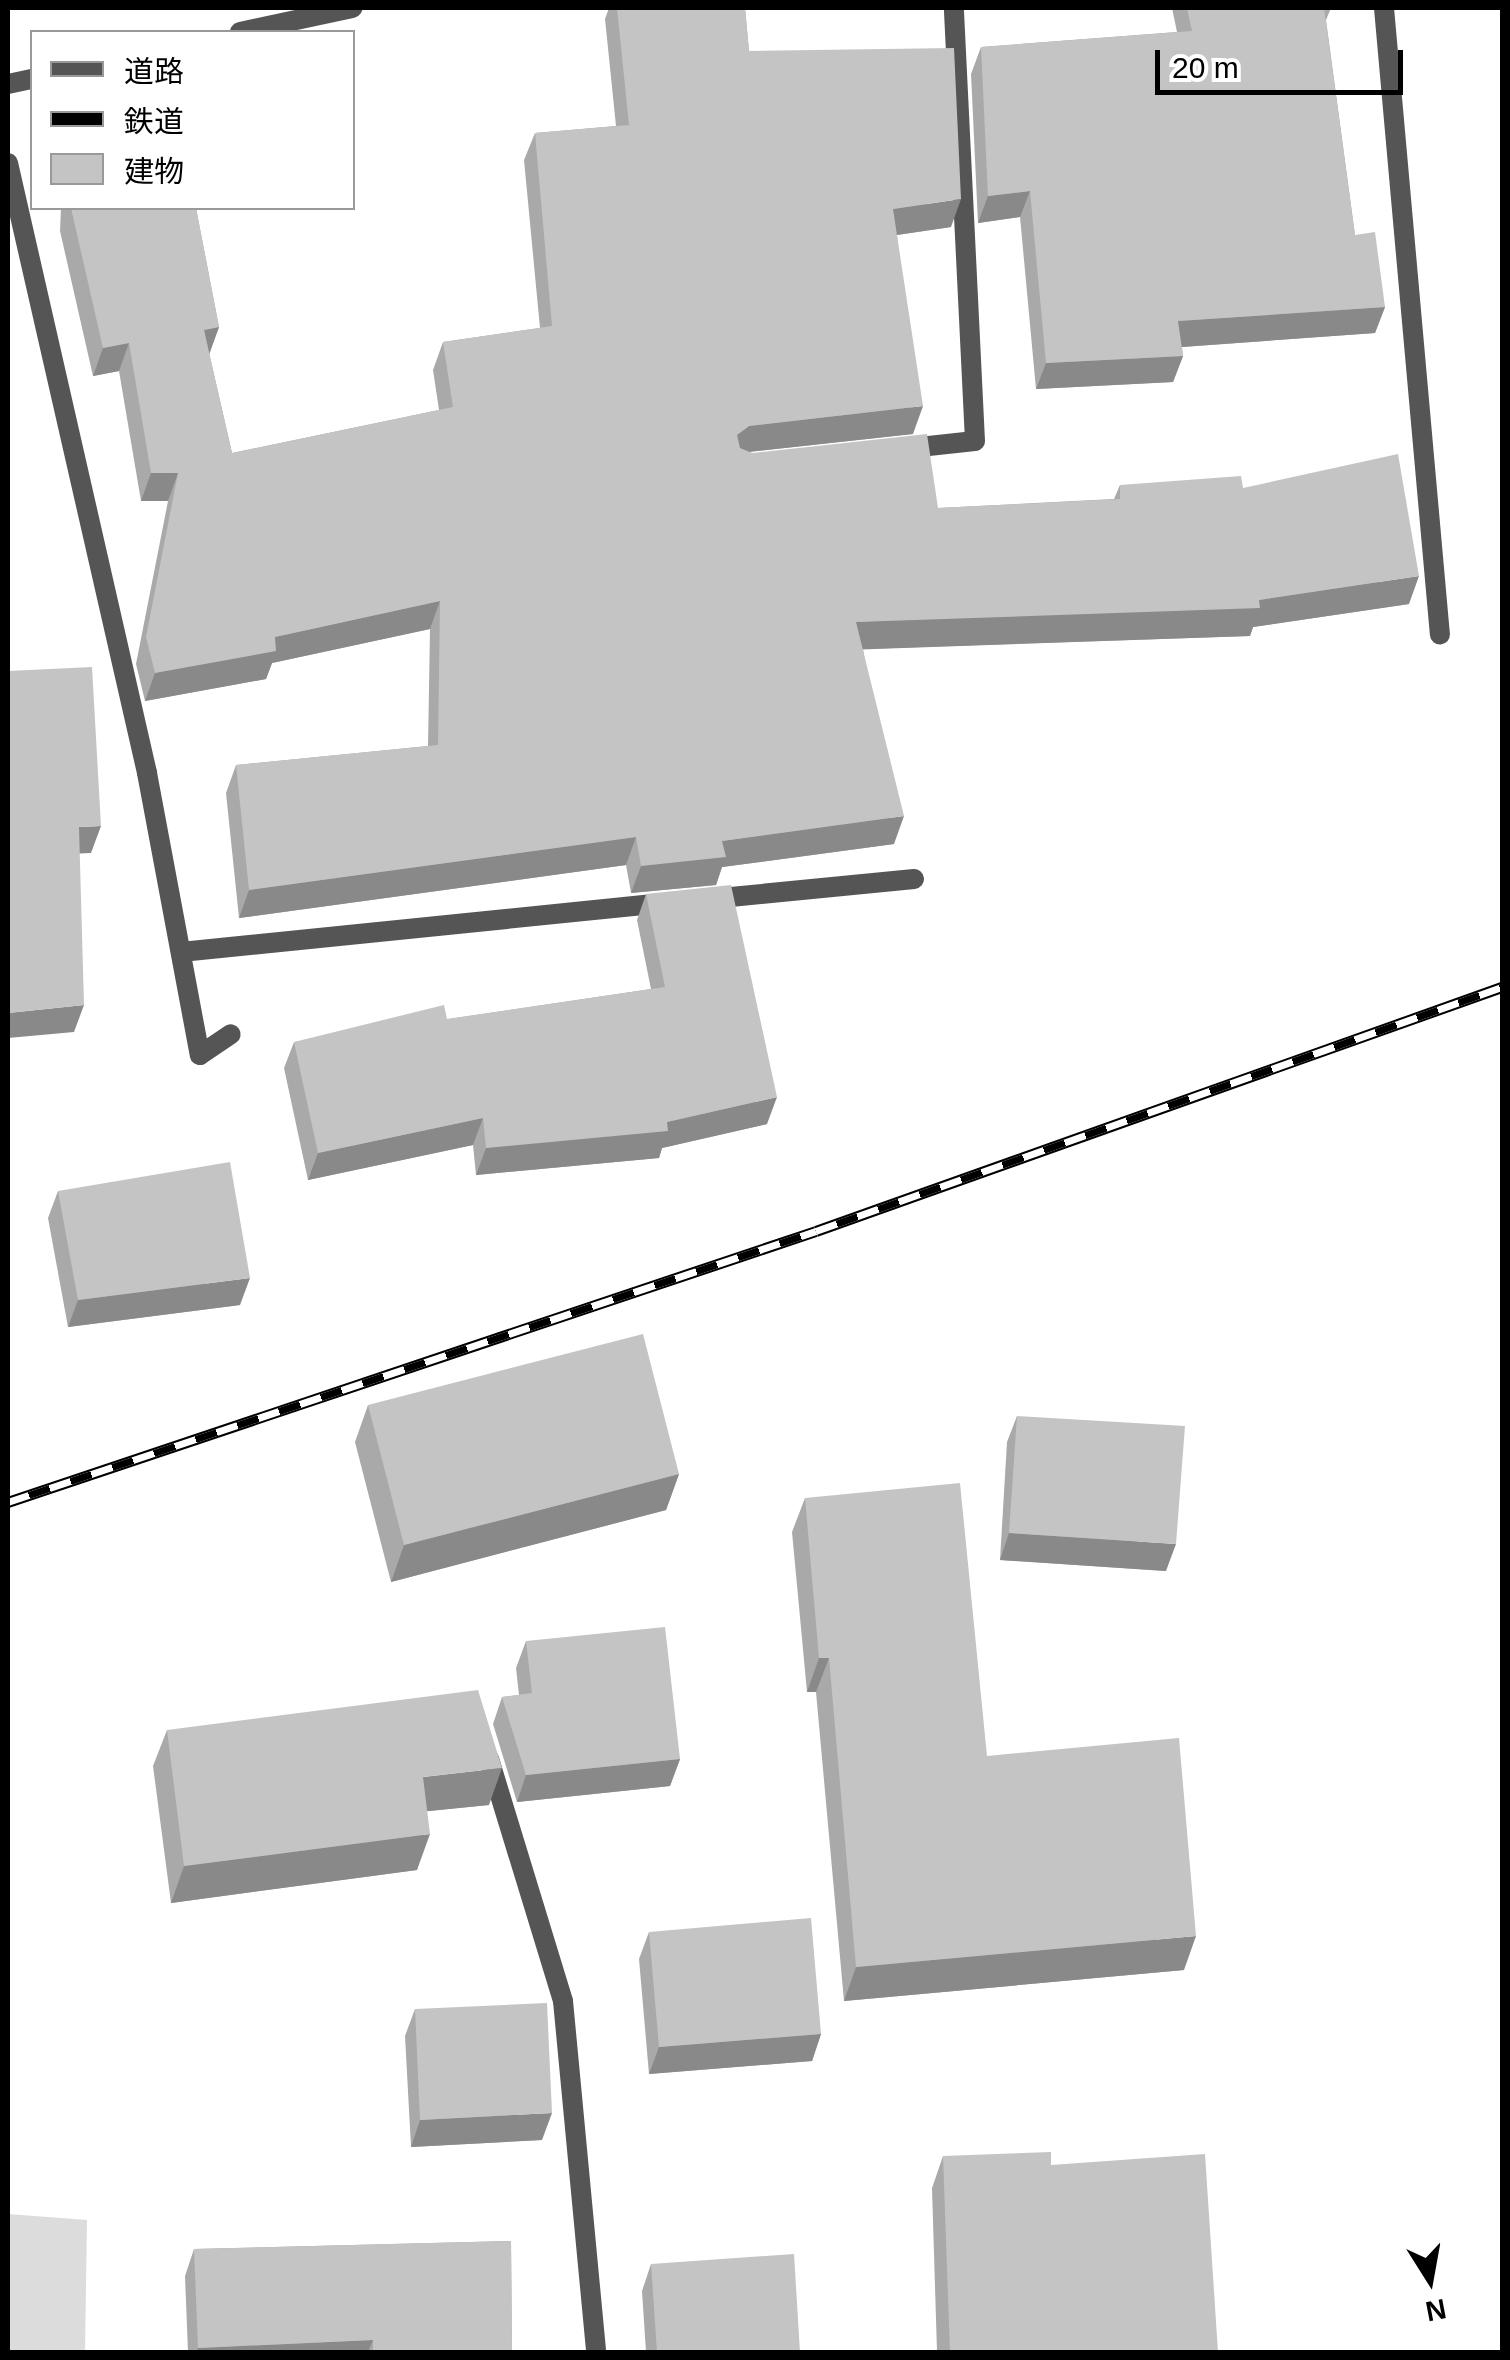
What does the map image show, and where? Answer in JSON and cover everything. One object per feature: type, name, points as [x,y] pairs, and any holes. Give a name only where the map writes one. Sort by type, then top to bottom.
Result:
[{"type":"street","points":[[249,30],[352,8]]},
{"type":"street","points":[[877,452],[974,440],[954,8]]},
{"type":"street","points":[[1384,8],[1440,636]]},
{"type":"street","points":[[8,163],[147,774],[200,1056],[230,1034]]},
{"type":"street","points":[[180,952],[914,879]]},
{"type":"street","points":[[485,1745],[563,2001],[596,2352]]},
{"type":"shaded area","points":[[8,2214],[87,2220],[85,2352],[8,2352]]},
{"type":"building","points":[[617,8],[745,8],[749,51],[954,48],[961,199],[893,209],[923,406],[749,426],[737,435],[740,448],[752,453],[927,434],[938,508],[1120,499],[1120,485],[1241,476],[1243,488],[1398,454],[1419,576],[1259,600],[1260,608],[856,622],[904,816],[722,841],[726,857],[641,866],[636,837],[249,890],[236,765],[438,745],[440,601],[275,637],[276,651],[155,673],[146,637],[178,473],[151,473],[129,343],[103,348],[71,210],[196,210],[219,327],[204,330],[232,453],[453,407],[443,342],[552,326],[535,133],[629,125]]},
{"type":"building","points":[[1187,8],[1324,8],[1355,235],[1375,232],[1385,307],[1178,321],[1183,356],[1046,363],[1030,191],[988,196],[981,47],[1192,31]]},
{"type":"building","points":[[92,667],[101,826],[79,827],[84,1005],[8,1013],[8,671]]},
{"type":"building","points":[[731,885],[777,1097],[667,1122],[668,1131],[486,1148],[483,1118],[318,1153],[294,1042],[444,1005],[447,1019],[665,987],[646,894]]},
{"type":"building","points":[[230,1162],[250,1278],[78,1300],[58,1191]]},
{"type":"building","points":[[643,1334],[679,1474],[404,1545],[368,1405]]},
{"type":"building","points":[[1017,1416],[1185,1426],[1176,1544],[1009,1533]]},
{"type":"building","points":[[960,1483],[987,1756],[1179,1738],[1196,1936],[856,1967],[829,1658],[819,1658],[805,1498]]},
{"type":"building","points":[[665,1627],[680,1759],[526,1775],[502,1697],[532,1693],[526,1641]]},
{"type":"building","points":[[478,1690],[502,1768],[423,1777],[430,1834],[184,1866],[167,1730]]},
{"type":"building","points":[[811,1918],[821,2034],[659,2047],[649,1932]]},
{"type":"building","points":[[547,2003],[552,2113],[420,2120],[415,2009]]},
{"type":"building","points":[[1051,2152],[1051,2165],[1205,2154],[1218,2352],[950,2352],[943,2156]]},
{"type":"building","points":[[511,2241],[512,2351],[373,2352],[373,2340],[198,2348],[194,2249]]},
{"type":"building","points":[[794,2254],[800,2352],[657,2352],[651,2264]]},
{"type":"railway","points":[[8,1502],[816,1231],[1502,987]]}]
